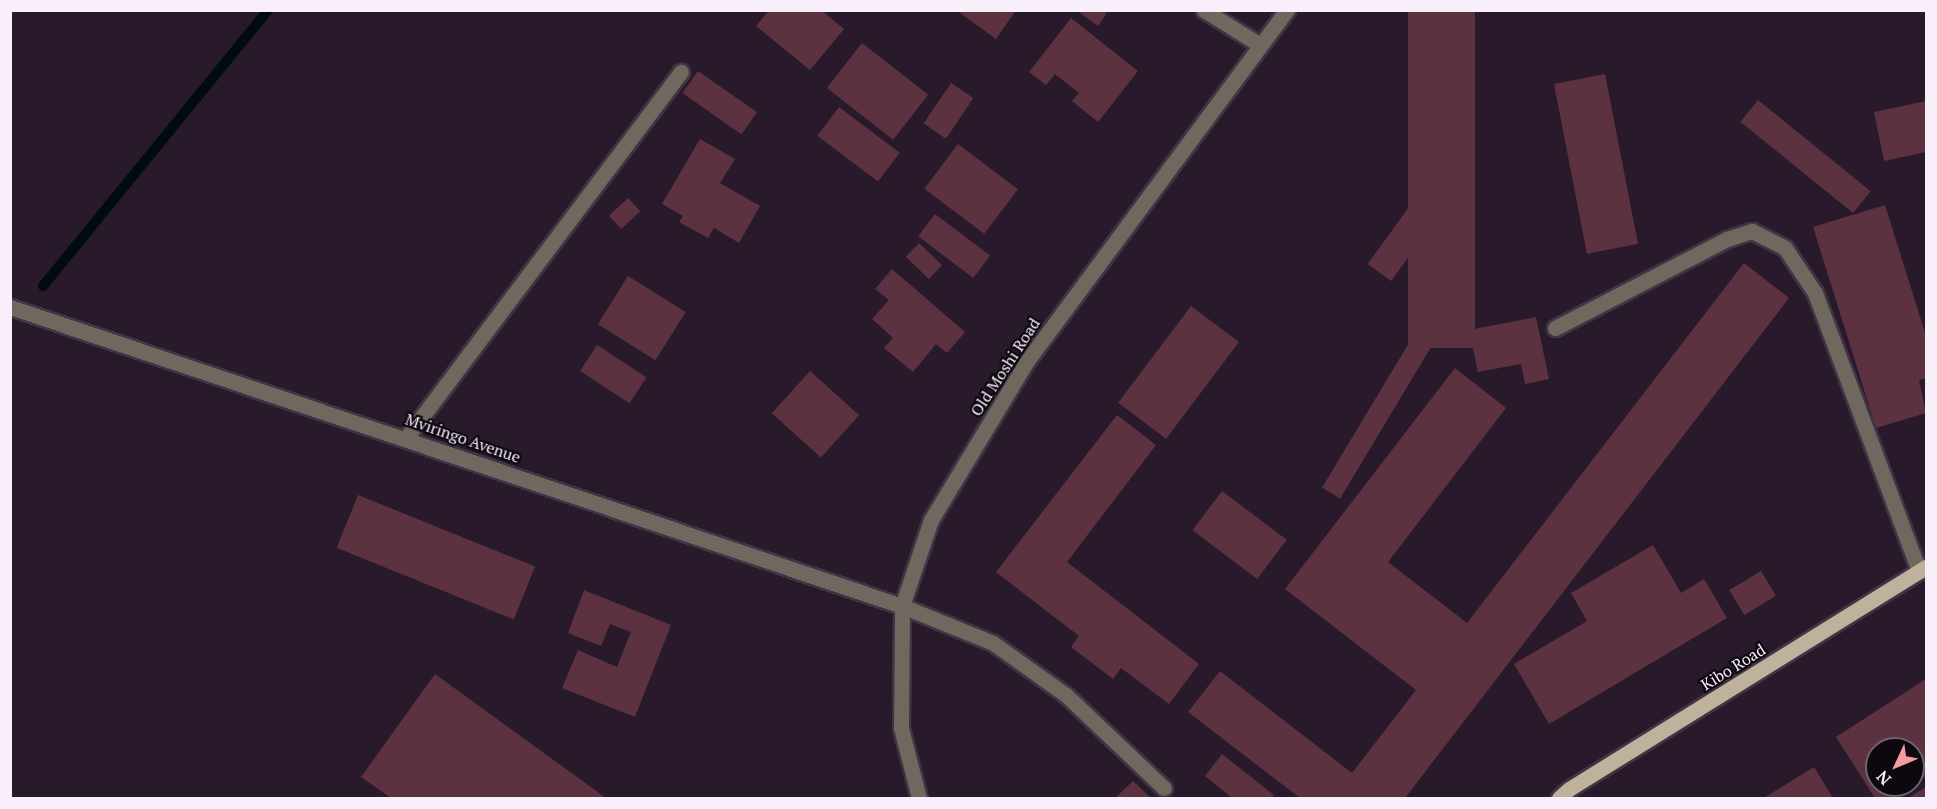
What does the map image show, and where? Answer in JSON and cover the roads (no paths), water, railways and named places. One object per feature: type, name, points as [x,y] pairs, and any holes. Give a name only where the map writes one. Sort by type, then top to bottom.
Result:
[{"type":"main road","name":"Kibo Road","points":[[1560,798],[1569,789],[1923,569]]},
{"type":"street","points":[[1204,10],[1260,45]]},
{"type":"street","name":"Old Moshi Road","points":[[919,798],[901,728],[902,606],[931,520],[1027,361],[1287,10]]},
{"type":"street","points":[[406,438],[681,72]]},
{"type":"street","points":[[1555,328],[1727,239],[1752,231],[1785,248],[1815,294],[1923,569]]},
{"type":"street","name":"Mviringo Avenue","points":[[10,307],[902,606],[993,643],[1066,694],[1164,788]]},
{"type":"waterway","points":[[43,286],[268,10]]}]
